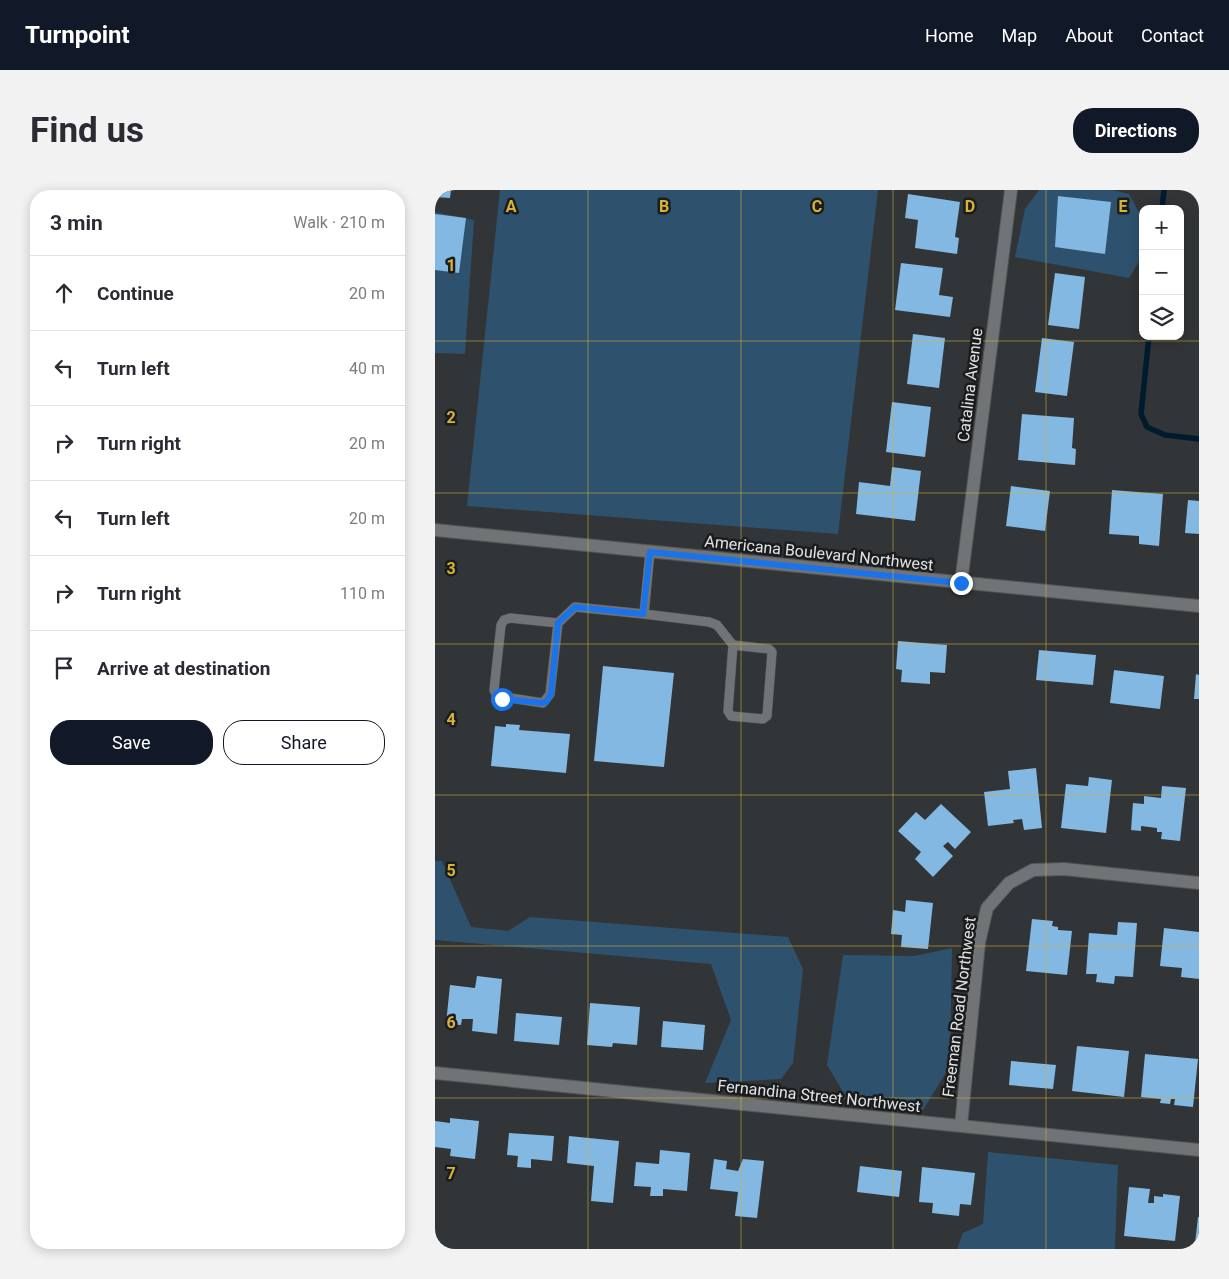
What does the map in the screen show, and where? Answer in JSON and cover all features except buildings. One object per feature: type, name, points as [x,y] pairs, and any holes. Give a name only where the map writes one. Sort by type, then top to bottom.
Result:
[{"type":"street","name":"Catalina Avenue","points":[[961,583],[1011,190]]},
{"type":"street","name":"Americana Boulevard Northwest","points":[[435,530],[1199,606]]},
{"type":"street","name":"Freeman Road Northwest","points":[[961,1126],[979,944],[987,908],[1009,883],[1033,870],[1065,869],[1199,883]]},
{"type":"street","name":"Fernandina Street Northwest","points":[[435,1073],[1199,1150]]},
{"type":"lane","points":[[643,614],[650,552]]},
{"type":"lane","points":[[558,623],[510,618],[504,620],[501,625],[494,690],[497,696],[543,703],[547,701],[551,694],[558,623],[575,607],[709,622],[717,625],[733,645],[728,711],[731,716],[763,719],[767,716],[772,652],[769,648],[733,645]]},
{"type":"shaded area","points":[[500,190],[878,190],[838,534],[467,506]]},
{"type":"shaded area","points":[[1039,190],[1112,190],[1129,194],[1139,212],[1139,262],[1129,278],[1015,257],[1025,209]]},
{"type":"shaded area","points":[[435,212],[474,220],[465,354],[435,353]]},
{"type":"shaded area","points":[[435,861],[442,861],[471,927],[508,931],[530,917],[788,937],[803,969],[793,1063],[781,1079],[705,1083],[731,1020],[711,964],[435,940]]},
{"type":"shaded area","points":[[952,948],[950,1066],[923,1110],[895,1110],[849,1102],[827,1065],[843,955],[914,956]]},
{"type":"shaded area","points":[[988,1152],[1118,1165],[1115,1249],[957,1249],[963,1233],[983,1224]]},
{"type":"waterway","points":[[1162,205],[1164,190]]},
{"type":"waterway","points":[[1149,340],[1141,414],[1147,427],[1165,435],[1199,439]]},
{"type":"route","points":[[502,699],[543,703],[547,701],[551,694],[558,623],[575,607],[643,614],[650,552],[961,583]]}]
